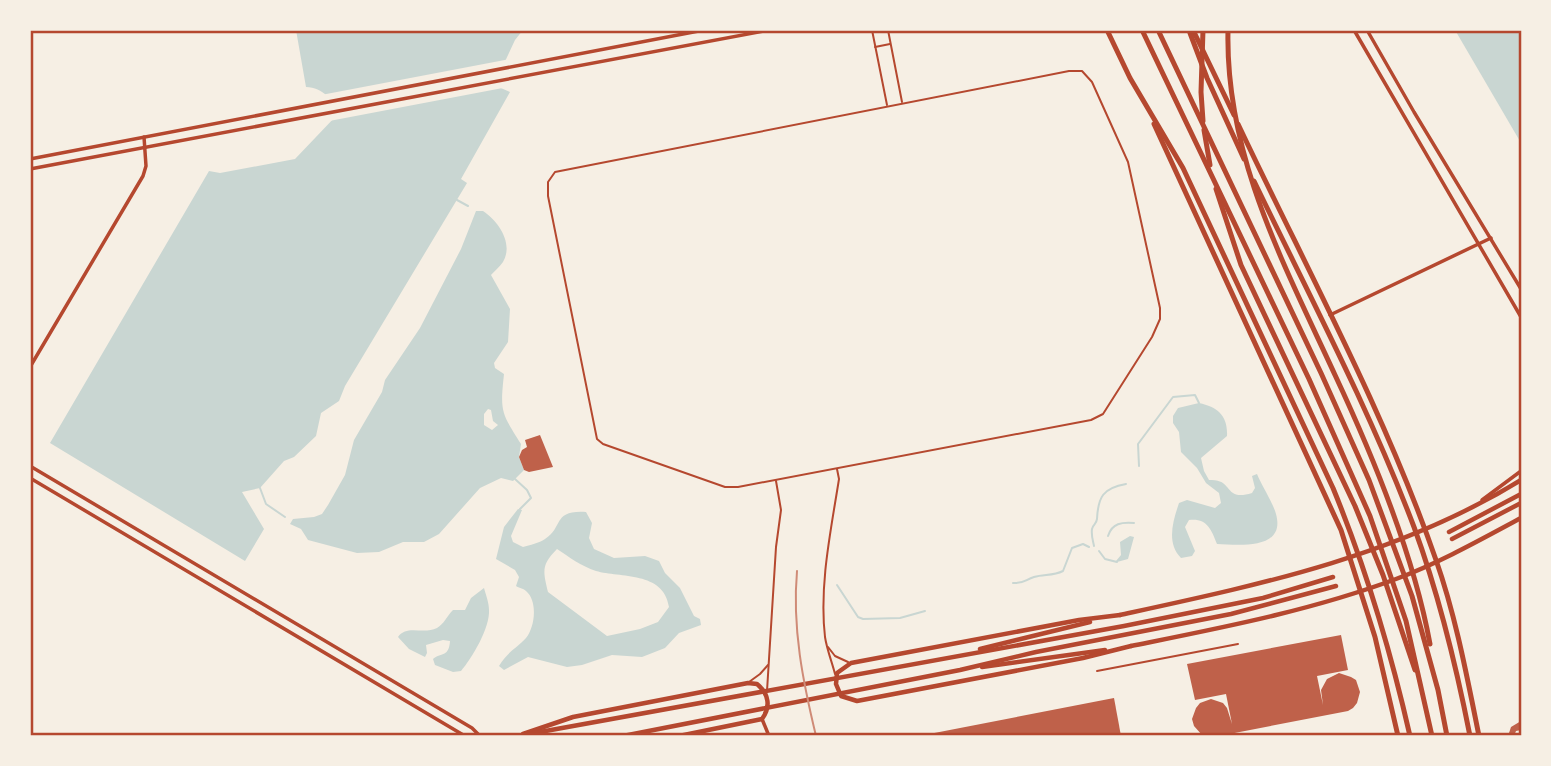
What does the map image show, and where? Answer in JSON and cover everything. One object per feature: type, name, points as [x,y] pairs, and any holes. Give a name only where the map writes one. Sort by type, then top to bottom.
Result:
[{"type":"highway","points":[[1107,30],[1130,78],[1189,180],[1333,488],[1378,607],[1410,736]]},
{"type":"highway","points":[[1142,30],[1354,480],[1399,600],[1432,736]]},
{"type":"highway","points":[[1158,30],[1369,480],[1412,596],[1438,690]]},
{"type":"highway","points":[[1191,30],[1330,315],[1390,445],[1436,562],[1466,672],[1479,736]]},
{"type":"highway","points":[[1191,30],[1230,130],[1390,466],[1435,589],[1453,655],[1470,736]]},
{"type":"highway","points":[[1203,30],[1201,92],[1204,133],[1226,223],[1241,265],[1355,506],[1383,575],[1423,693]]},
{"type":"highway","points":[[1228,30],[1230,92],[1238,139],[1252,186],[1279,256],[1345,398],[1390,509],[1419,594],[1447,736]]},
{"type":"highway","points":[[1146,106],[1341,530],[1388,684],[1398,736]]},
{"type":"main road","points":[[957,655],[1045,632],[1261,585],[1351,558],[1475,506],[1521,480]]},
{"type":"main road","points":[[1449,531],[1521,494]]},
{"type":"main road","points":[[1452,539],[1521,503]]},
{"type":"main road","points":[[1120,615],[1079,620],[851,663],[840,669],[836,679],[841,696],[857,701],[1072,660],[1263,618],[1361,591],[1436,562],[1521,519]]},
{"type":"main road","points":[[518,736],[1230,606],[1333,577]]},
{"type":"main road","points":[[623,736],[1243,611],[1336,586]]},
{"type":"main road","points":[[960,670],[1131,646]]},
{"type":"main road","points":[[518,736],[573,717],[748,683],[761,687],[768,700],[768,709],[762,719],[679,736]]},
{"type":"street","points":[[30,159],[704,30]]},
{"type":"street","points":[[30,169],[769,30]]},
{"type":"street","points":[[1354,30],[1521,317]]},
{"type":"street","points":[[1367,30],[1521,289]]},
{"type":"street","points":[[30,367],[143,176],[146,166],[144,137]]},
{"type":"street","points":[[1330,315],[1491,238]]},
{"type":"street","points":[[30,467],[472,728],[480,736]]},
{"type":"street","points":[[1475,506],[1521,471]]},
{"type":"street","points":[[30,478],[465,736]]},
{"type":"street","points":[[762,719],[769,736]]},
{"type":"lane","points":[[872,30],[887,106]]},
{"type":"lane","points":[[888,30],[902,103]]},
{"type":"lane","points":[[876,47],[891,44]]},
{"type":"lane","points":[[1069,71],[1082,71],[1088,75],[1104,105],[1132,173],[1160,319],[1152,337],[1106,410],[1098,417],[738,487],[725,486],[603,444],[597,439],[548,196],[548,182],[555,172],[887,106],[1069,71]]},
{"type":"lane","points":[[836,679],[826,643],[826,581],[839,479],[837,468]]},
{"type":"lane","points":[[768,700],[776,547],[781,515],[776,480]]},
{"type":"lane","points":[[826,643],[835,656],[851,663]]},
{"type":"lane","points":[[748,683],[768,664]]},
{"type":"path","points":[[1097,671],[1238,644]]},
{"type":"shaded area","points":[[296,30],[523,30],[515,40],[494,85],[510,92],[461,179],[467,183],[345,386],[339,401],[321,413],[316,436],[294,457],[284,461],[260,488],[242,492],[264,529],[245,561],[50,443],[209,171],[220,173],[295,159],[336,116],[333,104],[327,96],[306,87]]},
{"type":"shaded area","points":[[1455,30],[1521,30],[1521,143]]},
{"type":"shaded area","points":[[476,211],[483,211],[503,233],[506,255],[491,275],[510,309],[508,342],[494,363],[495,368],[504,374],[502,404],[509,425],[521,444],[519,457],[524,470],[513,481],[501,478],[480,488],[439,534],[424,542],[403,542],[379,552],[357,553],[308,540],[301,529],[290,524],[293,519],[322,514],[328,505],[345,475],[354,440],[382,392],[385,380],[420,328],[461,249]],"holes":[[[488,409],[491,410],[493,421],[498,425],[492,430],[484,425],[484,414]]]},
{"type":"shaded area","points":[[1199,403],[1216,410],[1224,418],[1227,429],[1227,436],[1201,458],[1209,480],[1222,482],[1232,492],[1243,495],[1252,493],[1255,488],[1252,476],[1257,474],[1275,510],[1277,526],[1268,540],[1259,543],[1217,544],[1204,523],[1189,520],[1185,527],[1195,551],[1192,556],[1181,558],[1172,539],[1179,503],[1187,500],[1215,508],[1221,503],[1219,493],[1206,483],[1197,468],[1181,452],[1179,432],[1173,423],[1173,416],[1178,408]]},
{"type":"shaded area","points":[[518,509],[522,510],[511,536],[513,542],[523,547],[545,539],[563,516],[586,512],[592,523],[589,538],[594,549],[614,558],[645,556],[659,561],[665,573],[680,588],[701,625],[679,633],[665,648],[642,657],[612,655],[567,667],[528,657],[504,670],[499,666],[529,633],[534,607],[530,595],[516,586],[519,577],[515,570],[496,559],[504,527]],"holes":[[[557,549],[596,571],[650,582],[659,587],[669,607],[658,622],[607,636],[548,592],[544,573],[548,560]]]},
{"type":"shaded area","points":[[1130,536],[1134,537],[1128,559],[1117,562],[1121,555],[1120,542]]},
{"type":"shaded area","points":[[484,588],[489,607],[487,625],[475,651],[461,671],[453,672],[435,665],[433,659],[447,652],[450,641],[443,640],[426,645],[425,657],[409,649],[398,637],[406,631],[437,628],[453,610],[465,610],[471,598]]},
{"type":"pier","points":[[510,59],[498,83],[508,87],[324,122],[332,114],[331,106],[321,95]]},
{"type":"building","points":[[540,435],[553,467],[529,472],[524,470],[519,457],[527,447],[525,440]]},
{"type":"building","points":[[1341,635],[1348,670],[1317,676],[1323,705],[1321,690],[1327,679],[1339,673],[1356,680],[1360,692],[1353,708],[1219,736],[1202,735],[1194,726],[1192,719],[1196,708],[1200,703],[1211,699],[1223,703],[1232,724],[1226,694],[1195,700],[1187,664]]},
{"type":"building","points":[[1114,698],[1121,736],[924,736],[924,735]]},
{"type":"building","points":[[1521,721],[1521,730],[1516,731],[1514,736],[1508,736],[1511,727]]},
{"type":"waterway","points":[[457,200],[468,206]]},
{"type":"waterway","points":[[1139,466],[1138,444],[1173,397],[1195,395],[1199,403]]},
{"type":"waterway","points":[[515,479],[531,498],[520,509]]},
{"type":"waterway","points":[[1094,546],[1092,529],[1097,521],[1103,495],[1112,488],[1126,484]]},
{"type":"waterway","points":[[260,488],[266,504],[285,517]]},
{"type":"waterway","points":[[1108,536],[1118,524],[1134,523]]},
{"type":"waterway","points":[[1013,583],[1063,571],[1072,548],[1083,544],[1089,547]]},
{"type":"waterway","points":[[1099,551],[1105,559],[1117,562]]},
{"type":"waterway","points":[[837,585],[858,617],[863,619],[900,618],[925,611]]},
{"type":"railway","points":[[797,571],[796,613],[800,655],[816,736]]}]
